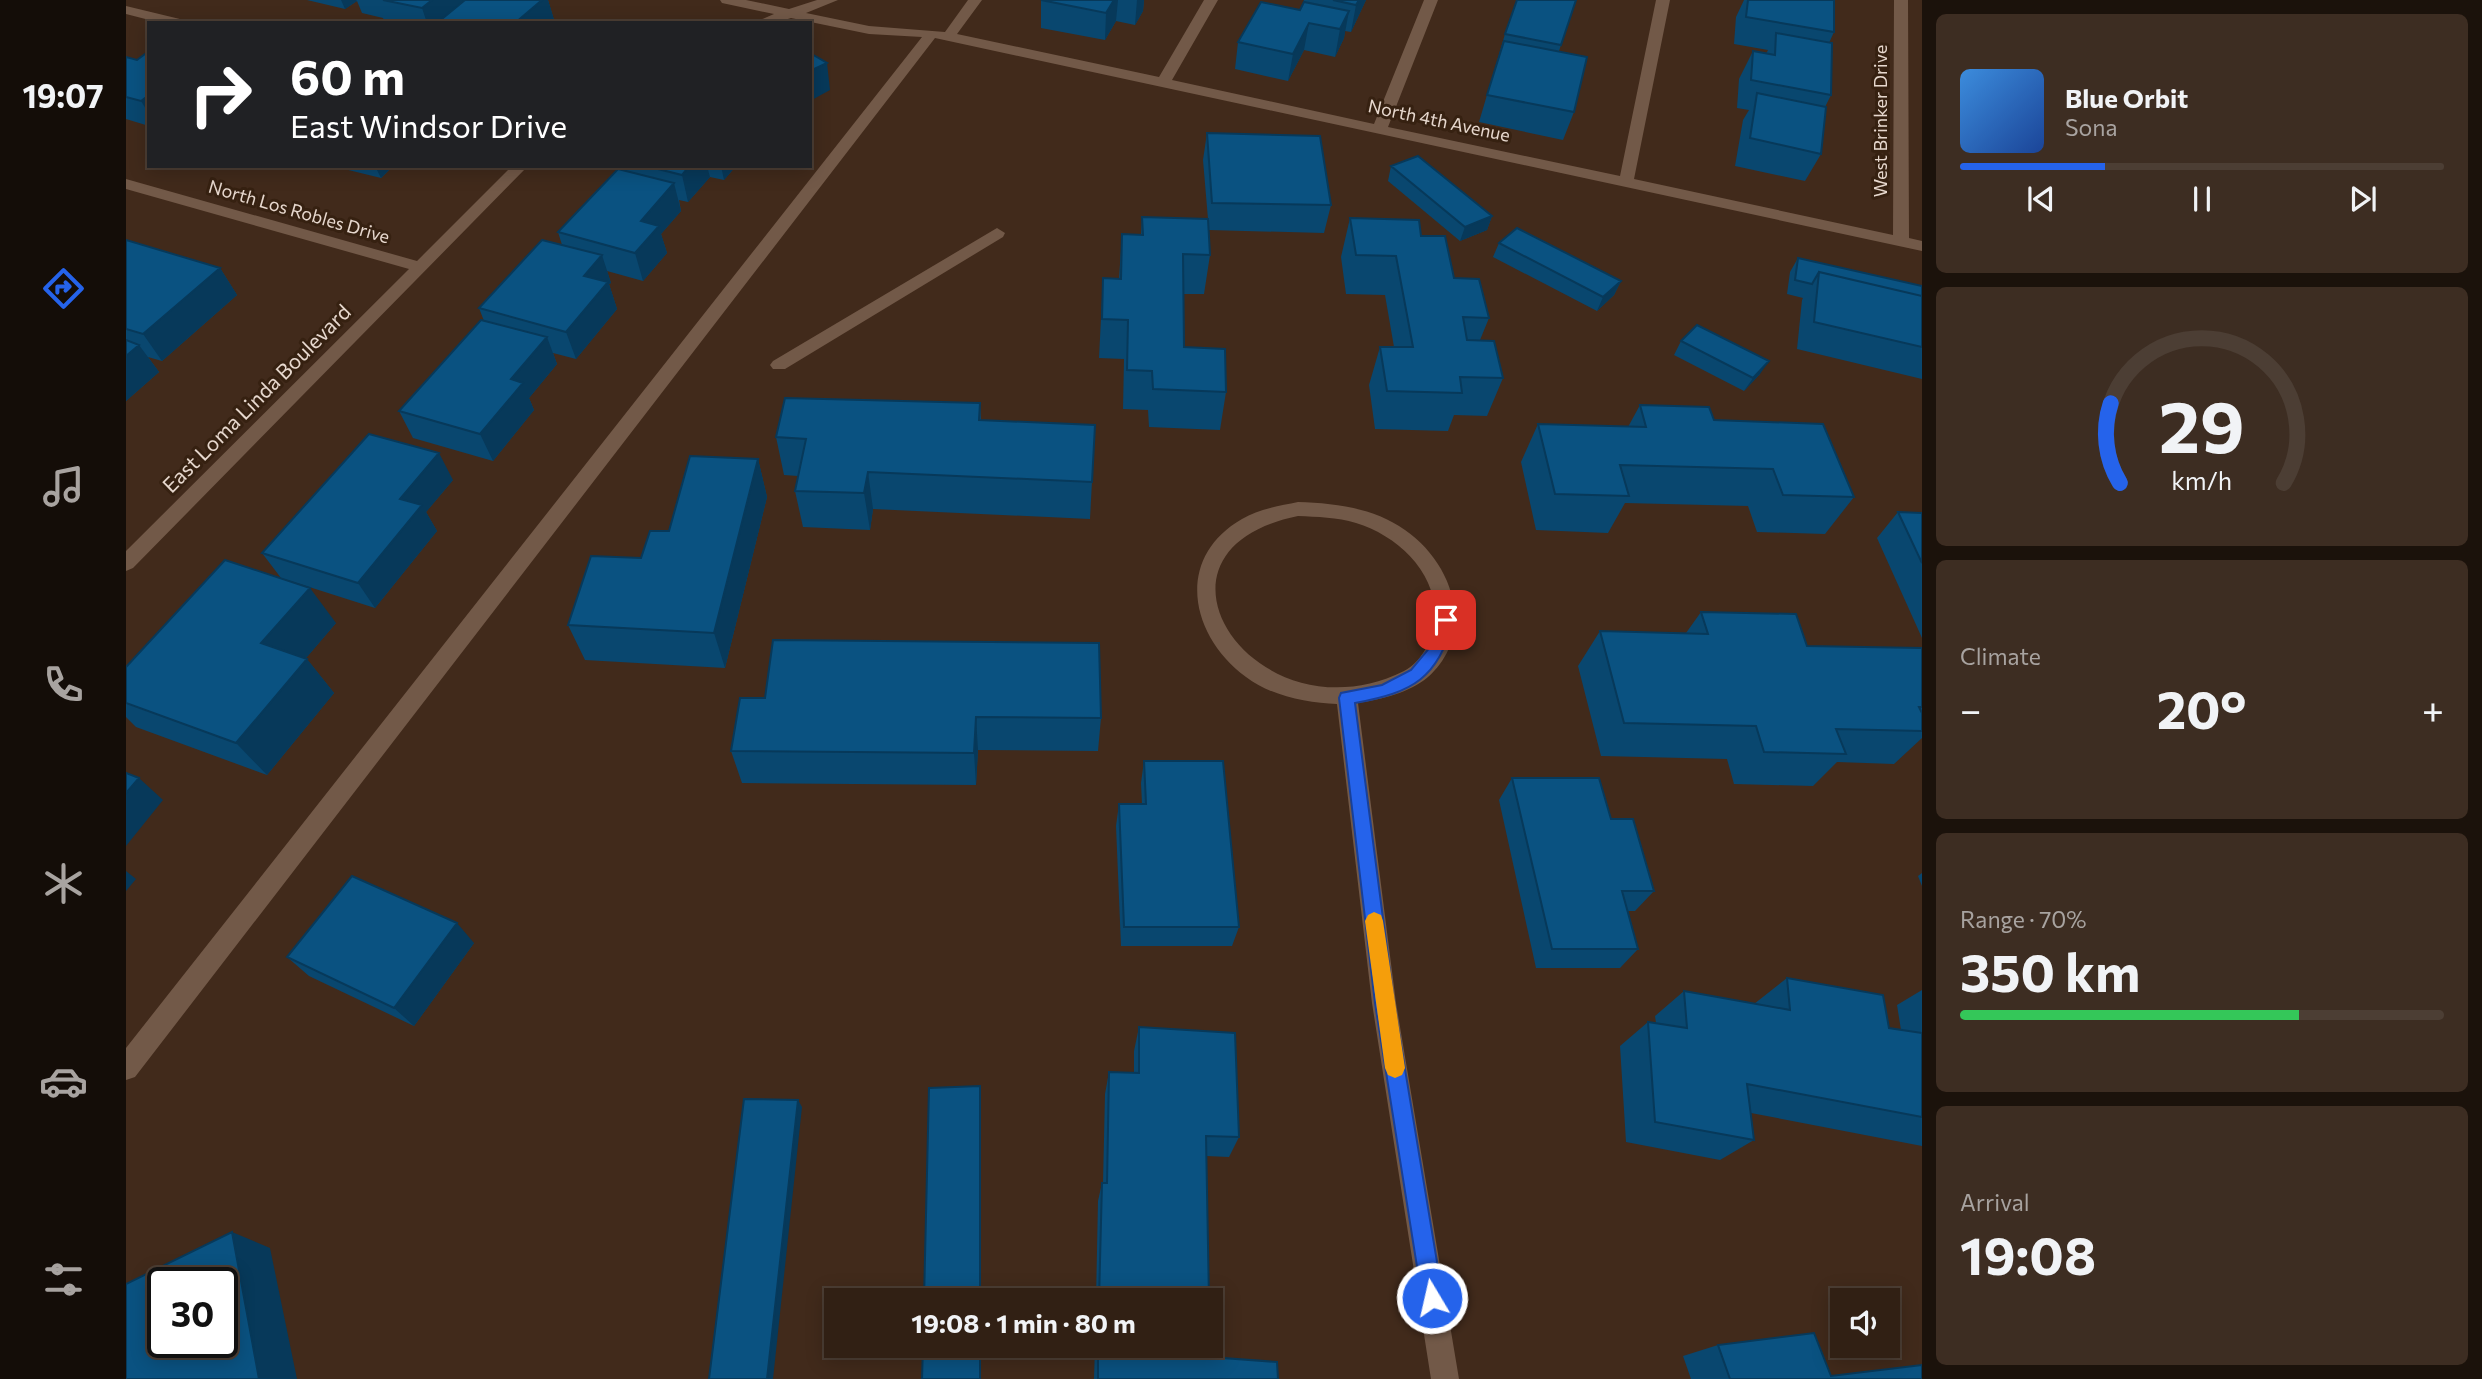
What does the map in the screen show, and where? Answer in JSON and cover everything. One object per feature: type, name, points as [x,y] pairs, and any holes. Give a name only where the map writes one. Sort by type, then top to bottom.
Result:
[{"type":"street","name":"North 4th Avenue","points":[[727,0],[869,30],[940,35],[1922,246]]},
{"type":"street","points":[[766,21],[831,0]]},
{"type":"street","points":[[126,1068],[940,35],[975,0]]},
{"type":"street","points":[[1163,83],[1211,0]]},
{"type":"street","points":[[1380,128],[1431,0]]},
{"type":"street","points":[[1626,182],[1663,0]]},
{"type":"street","name":"West Brinker Drive","points":[[1901,0],[1901,242]]},
{"type":"street","points":[[126,10],[171,21]]},
{"type":"street","name":"East Loma Linda Boulevard","points":[[126,563],[519,168]]},
{"type":"street","name":"North Los Robles Drive","points":[[126,184],[421,267]]},
{"type":"street","points":[[779,365],[997,233]]},
{"type":"street","points":[[1298,509],[1333,510],[1368,519],[1399,536],[1426,560],[1442,589],[1445,609],[1446,620],[1438,649],[1417,674],[1385,691],[1347,698],[1308,694],[1271,682],[1240,661],[1218,635],[1207,606],[1206,578],[1217,552],[1237,531],[1265,516],[1298,509]]},
{"type":"street","points":[[1347,698],[1384,1003],[1446,1379]]},
{"type":"building","points":[[383,0],[432,0],[422,8]]},
{"type":"building","points":[[465,0],[542,0],[517,21],[439,21]]},
{"type":"building","points":[[1041,0],[1114,0],[1106,13]]},
{"type":"building","points":[[1333,0],[1359,0],[1356,5]]},
{"type":"building","points":[[1517,0],[1576,0],[1561,45],[1505,34]]},
{"type":"building","points":[[1748,0],[1834,0],[1834,32],[1746,17]]},
{"type":"building","points":[[1261,2],[1300,10],[1304,2],[1349,11],[1340,29],[1309,23],[1293,54],[1238,42]]},
{"type":"building","points":[[1776,33],[1832,43],[1831,95],[1751,80],[1753,51],[1775,55]]},
{"type":"building","points":[[1504,41],[1587,57],[1574,112],[1487,95]]},
{"type":"building","points":[[147,52],[147,96],[141,101],[126,97],[126,57],[137,60]]},
{"type":"building","points":[[812,54],[827,63],[812,70]]},
{"type":"building","points":[[1757,93],[1826,107],[1821,154],[1750,138]]},
{"type":"building","points":[[1207,133],[1320,136],[1331,205],[1212,203]]},
{"type":"building","points":[[1418,156],[1492,216],[1465,227],[1391,166]]},
{"type":"building","points":[[654,168],[687,168],[682,175]]},
{"type":"building","points":[[618,169],[674,183],[641,221],[659,226],[635,253],[558,232]]},
{"type":"building","points":[[1142,217],[1208,219],[1210,255],[1183,254],[1184,347],[1225,349],[1226,392],[1153,389],[1152,371],[1127,370],[1128,320],[1102,319],[1103,278],[1121,279],[1122,234],[1143,235]]},
{"type":"building","points":[[1350,218],[1419,220],[1421,236],[1445,236],[1454,278],[1479,279],[1489,318],[1463,317],[1467,340],[1494,341],[1503,378],[1460,377],[1462,393],[1387,391],[1380,347],[1413,347],[1396,256],[1356,255]]},
{"type":"building","points":[[1517,228],[1621,281],[1603,297],[1499,243]]},
{"type":"building","points":[[126,240],[220,268],[143,334],[126,329]]},
{"type":"building","points":[[542,240],[602,255],[584,276],[608,282],[566,332],[479,308]]},
{"type":"building","points":[[1798,258],[1922,286],[1922,296],[1819,272],[1812,284],[1795,280]]},
{"type":"building","points":[[1819,272],[1922,296],[1922,347],[1814,322]]},
{"type":"building","points":[[481,320],[547,337],[511,379],[523,383],[480,434],[399,411]]},
{"type":"building","points":[[1697,325],[1769,361],[1753,378],[1681,341]]},
{"type":"building","points":[[126,340],[139,345],[126,356]]},
{"type":"building","points":[[785,398],[980,403],[979,420],[1095,425],[1092,482],[868,472],[864,493],[795,491],[806,439],[776,437]]},
{"type":"building","points":[[1640,405],[1709,407],[1714,420],[1823,424],[1854,497],[1783,495],[1773,469],[1620,465],[1629,496],[1555,494],[1538,424],[1646,427]]},
{"type":"building","points":[[369,434],[439,453],[400,499],[422,505],[358,583],[262,553]]},
{"type":"building","points":[[690,456],[758,459],[714,633],[568,625],[591,556],[641,558],[650,531],[669,531]]},
{"type":"building","points":[[1898,512],[1922,513],[1922,563]]},
{"type":"building","points":[[225,560],[310,588],[261,643],[307,659],[236,743],[126,703],[126,667]]},
{"type":"building","points":[[1701,612],[1796,614],[1807,646],[1922,648],[1922,707],[1919,707],[1922,713],[1922,731],[1836,729],[1846,754],[1764,752],[1756,726],[1624,723],[1600,631],[1708,634]]},
{"type":"building","points":[[773,640],[1099,643],[1101,718],[976,717],[974,753],[731,751],[740,698],[765,698]]},
{"type":"building","points":[[1144,761],[1223,761],[1239,927],[1124,927],[1119,804],[1146,804]]},
{"type":"building","points":[[126,773],[139,778],[126,793]]},
{"type":"building","points":[[1512,778],[1599,778],[1611,819],[1633,819],[1654,891],[1622,891],[1638,949],[1552,949]]},
{"type":"building","points":[[352,876],[457,923],[394,1008],[287,957]]},
{"type":"building","points":[[1787,978],[1883,995],[1889,1028],[1922,1033],[1922,1117],[1747,1084],[1754,1140],[1655,1122],[1648,1022],[1687,1028],[1684,991],[1790,1010]]},
{"type":"building","points":[[1139,1027],[1235,1033],[1239,1137],[1206,1136],[1209,1288],[1099,1288],[1102,1183],[1107,1183],[1109,1072],[1139,1073]]},
{"type":"building","points":[[980,1086],[980,1288],[924,1288],[929,1088]]},
{"type":"building","points":[[744,1099],[798,1100],[767,1379],[709,1379]]},
{"type":"building","points":[[232,1232],[259,1379],[126,1379],[126,1284],[147,1274],[147,1358],[238,1358],[238,1267],[161,1267]]},
{"type":"building","points":[[1814,1333],[1831,1376],[1922,1365],[1922,1379],[1730,1379],[1718,1345]]},
{"type":"building","points":[[923,1358],[980,1358],[980,1379],[922,1379]]},
{"type":"building","points":[[1098,1358],[1223,1358],[1277,1362],[1278,1379],[1098,1379]]},
{"type":"slow traffic","points":[[1374,921],[1395,1068]]},
{"type":"route","points":[[1432,1298],[1384,1003],[1347,698],[1385,691],[1417,674],[1438,649],[1446,620]]}]
